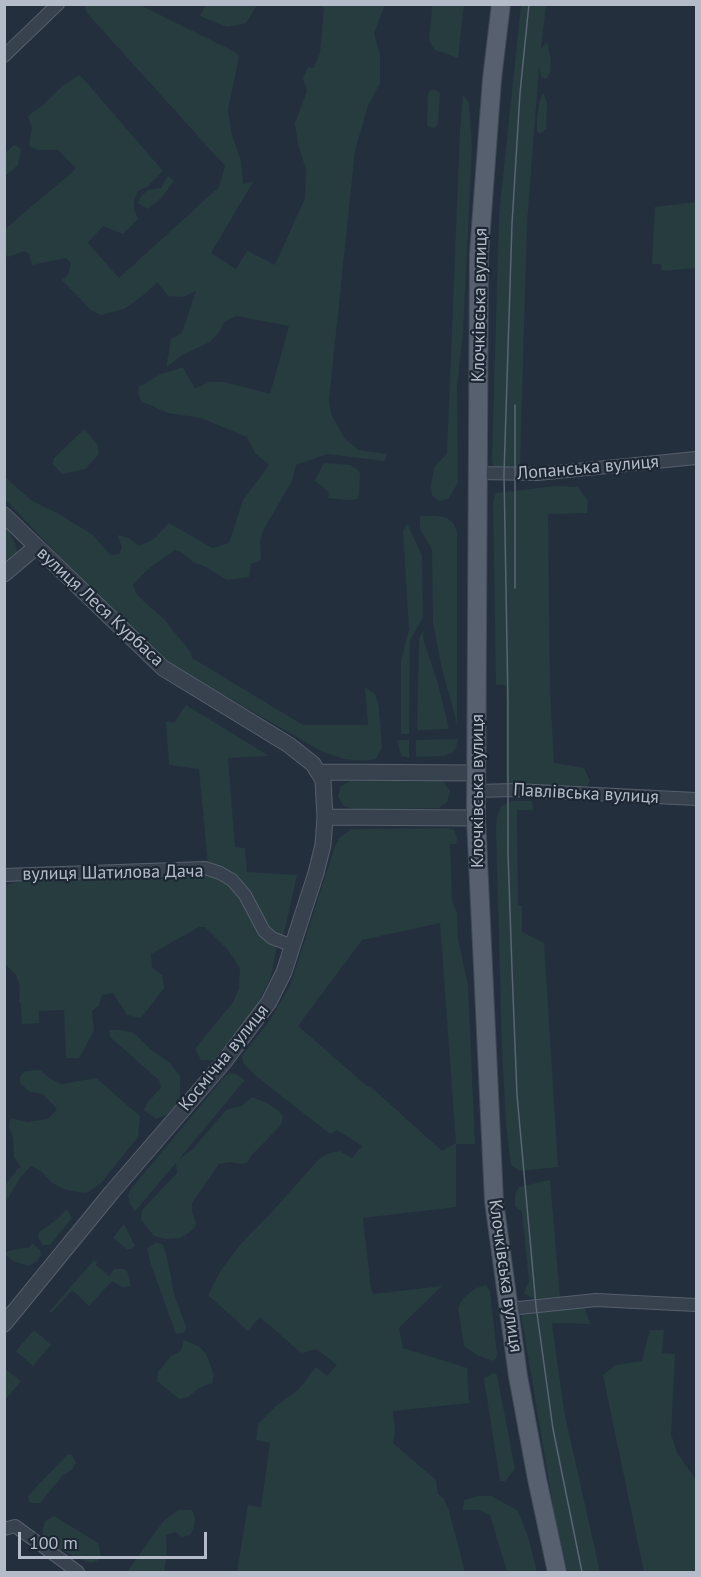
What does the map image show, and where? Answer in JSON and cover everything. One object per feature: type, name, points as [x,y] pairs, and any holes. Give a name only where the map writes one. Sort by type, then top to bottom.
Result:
[{"type":"main road","name":"Клочківська вулиця","points":[[501,4],[492,79],[479,254],[476,818],[494,1201],[518,1376],[556,1572]]},
{"type":"street","points":[[4,56],[58,4]]},
{"type":"street","name":"Лопанська вулиця","points":[[478,473],[537,474],[696,458]]},
{"type":"street","name":"вулиця Леся Курбаса","points":[[4,514],[164,668],[289,745],[320,772]]},
{"type":"street","points":[[4,574],[36,547]]},
{"type":"street","points":[[476,782],[320,772],[325,788],[325,817],[476,818]]},
{"type":"street","name":"Павлівська вулиця","points":[[476,782],[515,790],[696,799]]},
{"type":"street","name":"Космічна вулиця","points":[[4,1324],[257,1020],[277,990],[316,873],[323,845],[325,817]]},
{"type":"street","name":"вулиця Шатилова Дача","points":[[4,875],[205,868],[232,880],[245,895],[264,931],[272,938],[293,946]]},
{"type":"street","points":[[509,1309],[596,1300],[696,1305]]},
{"type":"street","points":[[4,1529],[15,1526],[78,1572]]},
{"type":"green space","points":[[206,4],[257,5],[246,23],[227,27],[200,16]]},
{"type":"green space","points":[[84,5],[140,5],[235,52],[239,57],[228,110],[232,135],[241,161],[243,184],[253,182],[211,253],[236,269],[247,251],[275,265],[305,198],[306,169],[298,145],[295,123],[307,91],[303,78],[308,67],[314,68],[320,53],[324,8],[319,5],[385,5],[374,33],[380,55],[380,83],[368,106],[355,150],[329,400],[331,414],[345,439],[359,450],[386,454],[386,458],[384,461],[327,454],[296,465],[292,481],[263,531],[260,541],[261,560],[251,564],[249,577],[227,580],[175,550],[147,570],[133,585],[137,595],[165,620],[191,653],[192,658],[303,725],[368,725],[365,687],[375,694],[378,702],[382,748],[376,759],[365,761],[344,759],[321,751],[177,668],[155,652],[74,572],[5,499],[5,477],[32,501],[93,535],[110,555],[119,554],[122,547],[118,535],[129,538],[139,546],[154,539],[169,523],[212,548],[229,543],[243,500],[269,465],[255,453],[247,437],[201,418],[168,413],[142,402],[138,393],[139,387],[161,374],[183,368],[195,388],[210,382],[224,382],[270,394],[289,326],[236,316],[224,322],[220,331],[210,342],[182,355],[166,368],[171,339],[182,333],[196,291],[183,297],[168,296],[157,282],[124,309],[101,315],[91,310],[62,280],[69,273],[71,263],[66,258],[32,265],[29,254],[24,251],[8,257],[5,253],[5,229],[76,169],[58,150],[38,150],[29,146],[32,128],[28,116],[65,84],[80,75],[163,171],[147,187],[138,191],[134,200],[134,209],[138,219],[123,234],[103,226],[88,243],[119,278],[219,187],[225,166],[87,13]]},
{"type":"green space","points":[[464,5],[458,58],[435,50],[429,41],[432,6]]},
{"type":"green space","points":[[521,5],[546,5],[541,49],[547,42],[551,60],[550,73],[546,79],[541,77],[539,67],[527,223],[520,466],[536,467],[537,474],[494,469],[492,460],[499,215]]},
{"type":"green space","points":[[431,90],[440,93],[438,124],[434,128],[427,126],[428,93]]},
{"type":"green space","points":[[543,93],[547,103],[546,129],[540,134],[537,131],[537,119]]},
{"type":"green space","points":[[463,95],[469,102],[472,148],[463,333],[457,386],[458,483],[448,499],[439,501],[432,495],[431,486],[434,468],[447,453]]},
{"type":"green space","points":[[14,145],[21,149],[18,165],[5,176],[5,153]]},
{"type":"green space","points":[[168,176],[174,181],[162,197],[148,209],[138,203],[141,196],[148,190],[161,188]]},
{"type":"green space","points":[[696,202],[696,268],[662,271],[661,264],[652,264],[655,207]]},
{"type":"green space","points":[[84,429],[97,444],[99,454],[85,469],[62,474],[53,464],[54,458]]},
{"type":"green space","points":[[324,463],[350,465],[357,469],[360,473],[357,499],[328,498],[329,492],[315,481]]},
{"type":"green space","points":[[557,486],[578,487],[588,501],[587,513],[548,514],[550,690],[554,763],[584,768],[590,781],[583,788],[519,786],[506,782],[506,685],[496,685],[493,501],[496,493]]},
{"type":"green space","points":[[420,516],[447,518],[454,524],[457,533],[457,724],[441,665],[433,623],[432,550],[420,529]]},
{"type":"green space","points":[[4,523],[15,543],[17,552],[14,560],[4,569]]},
{"type":"green space","points":[[407,523],[422,556],[423,618],[410,640],[409,734],[401,734],[401,661],[409,630],[403,531]]},
{"type":"green space","points":[[424,630],[423,638],[449,729],[417,730],[419,639]]},
{"type":"green space","points":[[186,705],[269,756],[228,758],[235,847],[245,848],[247,872],[297,875],[284,934],[279,934],[271,977],[254,1011],[214,1060],[201,1060],[195,1049],[233,1002],[239,988],[240,968],[228,950],[205,927],[199,927],[151,954],[152,967],[162,975],[164,988],[141,1018],[127,1015],[113,993],[102,995],[99,1005],[92,1011],[94,1031],[79,1058],[66,1058],[64,1010],[39,1011],[39,1023],[22,1024],[21,1003],[19,1003],[20,987],[16,975],[5,964],[5,889],[8,884],[24,881],[213,876],[208,865],[199,769],[169,765],[166,721],[174,723]]},
{"type":"green space","points":[[458,739],[452,753],[444,756],[416,757],[416,740]]},
{"type":"green space","points":[[397,740],[409,740],[409,758],[402,756]]},
{"type":"green space","points":[[435,779],[444,782],[450,791],[447,802],[439,808],[356,810],[344,806],[338,797],[340,787],[350,781]]},
{"type":"green space","points":[[514,801],[532,801],[533,810],[517,810],[518,905],[522,906],[522,932],[544,943],[558,1167],[519,1171],[511,1165],[506,1124],[496,830],[501,807]]},
{"type":"green space","points":[[447,828],[454,830],[457,839],[456,844],[450,844],[452,901],[457,913],[458,939],[468,985],[475,1144],[456,1144],[456,1207],[363,1218],[371,1290],[374,1294],[442,1286],[399,1328],[403,1348],[467,1368],[469,1403],[393,1411],[395,1432],[393,1443],[436,1480],[438,1494],[444,1499],[449,1511],[465,1572],[237,1572],[248,1505],[261,1507],[270,1443],[256,1440],[258,1424],[276,1406],[299,1389],[316,1367],[327,1376],[337,1365],[316,1349],[301,1353],[260,1317],[248,1331],[208,1295],[221,1270],[240,1245],[318,1160],[327,1154],[340,1151],[352,1158],[362,1146],[337,1130],[330,1134],[256,1076],[243,1063],[242,1056],[270,1020],[290,986],[339,838],[351,829]],"holes":[[[440,923],[456,1143],[442,1151],[370,1086],[368,1087],[298,1026],[362,940]]]},
{"type":"green space","points":[[109,1030],[134,1033],[150,1049],[170,1063],[180,1076],[180,1096],[175,1107],[167,1114],[156,1119],[144,1110],[161,1087],[159,1080],[110,1037]]},
{"type":"green space","points":[[40,1070],[49,1078],[62,1084],[96,1078],[140,1116],[138,1137],[101,1183],[86,1193],[66,1190],[52,1183],[41,1171],[31,1166],[20,1178],[5,1203],[5,1186],[18,1168],[21,1168],[14,1157],[13,1138],[9,1127],[10,1118],[28,1122],[48,1119],[57,1109],[43,1094],[30,1092],[20,1083],[20,1077],[25,1071]]},
{"type":"green space","points":[[231,1073],[245,1080],[179,1159],[192,1150],[226,1110],[241,1106],[252,1097],[279,1111],[283,1116],[281,1125],[248,1162],[219,1164],[192,1203],[196,1223],[190,1232],[180,1238],[166,1239],[154,1236],[141,1220],[142,1210],[177,1173],[176,1163],[135,1211],[128,1196],[130,1190],[226,1075]]},
{"type":"green space","points":[[550,1180],[560,1297],[534,1299],[524,1293],[529,1281],[522,1212],[515,1206],[515,1194],[519,1187]]},
{"type":"green space","points":[[65,1210],[72,1218],[50,1245],[43,1245],[38,1238],[39,1232],[59,1218]]},
{"type":"green space","points":[[124,1224],[135,1246],[131,1249],[127,1249],[113,1238]]},
{"type":"green space","points":[[157,1242],[163,1245],[167,1257],[174,1294],[186,1327],[184,1333],[176,1334],[150,1262],[147,1248]]},
{"type":"green space","points":[[32,1243],[40,1250],[41,1255],[29,1266],[13,1261],[5,1254],[8,1251],[30,1247]]},
{"type":"green space","points":[[94,1260],[97,1262],[96,1265],[109,1276],[114,1269],[127,1271],[131,1286],[122,1287],[112,1281],[89,1306],[72,1290],[51,1313],[49,1312]]},
{"type":"green space","points":[[486,1285],[490,1291],[497,1354],[493,1361],[477,1355],[464,1346],[458,1308],[461,1301],[474,1289]]},
{"type":"green space","points":[[583,1302],[590,1324],[552,1323],[564,1411],[600,1572],[568,1572],[556,1524],[520,1308]]},
{"type":"green space","points":[[34,1330],[51,1345],[33,1366],[16,1351]]},
{"type":"green space","points":[[650,1330],[664,1330],[662,1353],[675,1354],[671,1434],[677,1453],[696,1480],[696,1572],[644,1572],[603,1375],[615,1365],[642,1361]]},
{"type":"green space","points":[[184,1340],[200,1347],[206,1354],[214,1375],[212,1383],[199,1388],[188,1397],[179,1399],[157,1381],[158,1372],[171,1356],[181,1351]]},
{"type":"green space","points":[[4,1368],[21,1381],[5,1400],[4,1399]]},
{"type":"green space","points":[[494,1373],[497,1375],[515,1469],[505,1481],[500,1481],[484,1378]]},
{"type":"green space","points":[[68,1454],[72,1455],[76,1463],[72,1470],[63,1475],[40,1503],[30,1503],[28,1497]]},
{"type":"green space","points":[[478,1496],[492,1496],[518,1511],[528,1537],[537,1572],[507,1572],[490,1515],[478,1510],[463,1510],[464,1500]]},
{"type":"green space","points":[[178,1510],[192,1510],[195,1518],[194,1527],[190,1535],[182,1537],[176,1532],[166,1535],[167,1554],[164,1572],[127,1572],[164,1521]]},
{"type":"green space","points":[[54,1516],[98,1543],[101,1555],[97,1561],[91,1563],[77,1558],[45,1539],[42,1532],[45,1521]]},
{"type":"tram line","points":[[529,4],[520,93],[512,224],[504,474],[508,853],[517,1095],[536,1306],[553,1429],[582,1572]]},
{"type":"tram line","points":[[515,405],[515,588]]}]
